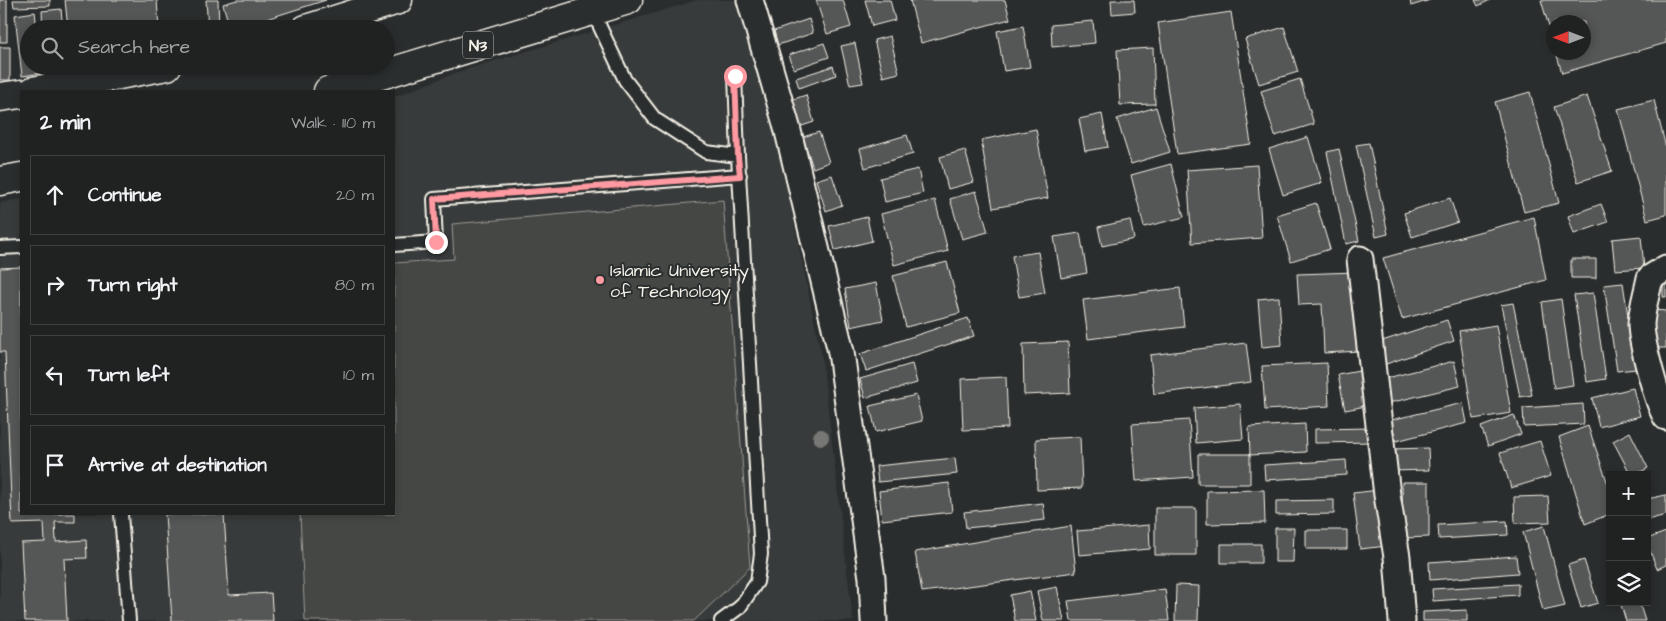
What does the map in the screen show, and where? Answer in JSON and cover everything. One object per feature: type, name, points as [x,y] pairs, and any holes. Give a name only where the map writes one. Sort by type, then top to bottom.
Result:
[{"type":"highway","points":[[335,20],[398,0]]},
{"type":"highway","name":"N3","points":[[395,70],[628,0]]},
{"type":"highway","points":[[38,90],[119,75]]},
{"type":"highway","name":"N3","points":[[331,90],[380,75]]},
{"type":"highway","points":[[0,98],[20,94]]},
{"type":"highway","points":[[0,181],[20,177]]},
{"type":"street","points":[[750,0],[787,126],[842,352],[872,578],[874,621]]},
{"type":"street","points":[[1360,259],[1387,495],[1397,557],[1402,621]]},
{"type":"street","points":[[1666,268],[1650,278],[1644,301],[1641,325],[1650,372],[1666,417]]},
{"type":"lane","points":[[592,10],[625,80],[655,120],[706,152],[738,156]]},
{"type":"lane","points":[[721,621],[740,607],[758,582],[761,554],[735,76]]},
{"type":"lane","points":[[395,245],[436,242],[434,199],[740,176]]},
{"type":"lane","points":[[0,248],[20,247]]},
{"type":"lane","points":[[121,515],[129,621]]},
{"type":"shaded area","name":"Islamic University of Technology","points":[[698,0],[737,0],[761,74],[782,164],[822,358],[853,621],[0,621],[0,203],[20,199],[20,515],[395,515],[395,97],[458,72]]},
{"type":"shaded area","points":[[723,200],[750,567],[694,621],[305,621],[300,515],[395,515],[395,263],[454,259],[452,224]]},
{"type":"building","points":[[0,0],[7,0],[7,42],[0,42]]},
{"type":"building","points":[[13,0],[50,0],[50,6],[14,7]]},
{"type":"building","points":[[65,0],[157,0],[158,20],[67,20]]},
{"type":"building","points":[[206,0],[218,0],[219,20],[207,20]]},
{"type":"building","points":[[237,0],[326,0],[263,20],[227,20],[223,4]]},
{"type":"building","points":[[816,0],[843,0],[851,27],[827,34]]},
{"type":"building","points":[[865,0],[890,0],[895,20],[872,26]]},
{"type":"building","points":[[910,0],[1005,0],[1010,19],[921,43]]},
{"type":"building","points":[[1111,0],[1134,0],[1135,12],[1112,14]]},
{"type":"building","points":[[1410,0],[1430,0],[1411,6]]},
{"type":"building","points":[[1475,0],[1490,0],[1478,6]]},
{"type":"building","points":[[1541,0],[1666,0],[1666,43],[1562,73],[1558,60],[1591,60],[1591,15],[1546,15],[1546,17]]},
{"type":"building","points":[[61,9],[62,20],[42,20],[42,11]]},
{"type":"building","points":[[35,12],[36,20],[20,20],[20,59],[15,15]]},
{"type":"building","points":[[1231,12],[1251,144],[1177,154],[1158,23]]},
{"type":"building","points":[[809,19],[813,33],[778,45],[774,31]]},
{"type":"building","points":[[1093,21],[1095,43],[1052,47],[1051,25]]},
{"type":"building","points":[[1023,26],[1030,67],[1004,71],[997,31]]},
{"type":"building","points":[[1284,27],[1298,72],[1259,84],[1245,39]]},
{"type":"building","points":[[890,36],[899,73],[883,77],[874,40]]},
{"type":"building","points":[[824,43],[829,57],[794,69],[789,55]]},
{"type":"building","points":[[855,43],[863,83],[850,85],[841,46]]},
{"type":"building","points":[[0,47],[10,47],[10,80],[0,80]]},
{"type":"building","points":[[1153,48],[1155,104],[1120,105],[1117,50]]},
{"type":"building","points":[[833,66],[836,75],[799,88],[796,78]]},
{"type":"building","points":[[1300,79],[1314,124],[1275,136],[1261,91]]},
{"type":"building","points":[[1530,92],[1559,203],[1524,212],[1495,102]]},
{"type":"building","points":[[806,95],[814,122],[799,127],[791,100]]},
{"type":"building","points":[[1587,96],[1612,171],[1578,182],[1554,107]]},
{"type":"building","points":[[1654,100],[1666,148],[1666,215],[1647,220],[1618,109]]},
{"type":"building","points":[[1156,107],[1170,152],[1131,164],[1117,119]]},
{"type":"building","points":[[1102,114],[1108,147],[1085,151],[1079,119]]},
{"type":"building","points":[[1036,129],[1048,198],[993,208],[981,140]]},
{"type":"building","points":[[819,132],[829,162],[813,168],[803,137]]},
{"type":"building","points":[[907,135],[913,154],[865,168],[860,149]]},
{"type":"building","points":[[1308,137],[1322,183],[1283,195],[1269,149]]},
{"type":"building","points":[[1369,143],[1388,234],[1376,237],[1356,145]]},
{"type":"building","points":[[1339,149],[1359,241],[1346,244],[1327,152]]},
{"type":"building","points":[[965,150],[974,182],[948,189],[940,157]]},
{"type":"building","points":[[1171,164],[1184,217],[1144,227],[1131,175]]},
{"type":"building","points":[[1257,165],[1262,238],[1192,243],[1187,170]]},
{"type":"building","points":[[918,169],[923,193],[885,202],[880,178]]},
{"type":"building","points":[[832,175],[842,205],[826,211],[816,180]]},
{"type":"building","points":[[976,191],[988,232],[962,239],[950,199]]},
{"type":"building","points":[[1450,198],[1458,222],[1412,237],[1404,213]]},
{"type":"building","points":[[935,200],[948,251],[894,265],[881,214]]},
{"type":"building","points":[[1316,203],[1330,249],[1291,261],[1277,215]]},
{"type":"building","points":[[1601,204],[1608,222],[1574,234],[1568,216]]},
{"type":"building","points":[[867,217],[872,241],[835,250],[829,226]]},
{"type":"building","points":[[1534,217],[1546,280],[1402,319],[1383,258]]},
{"type":"building","points":[[1130,220],[1134,239],[1102,246],[1098,227]]},
{"type":"building","points":[[1080,233],[1087,273],[1061,278],[1054,237]]},
{"type":"building","points":[[1641,236],[1644,268],[1615,270],[1612,239]]},
{"type":"building","points":[[1038,252],[1045,293],[1019,297],[1012,256]]},
{"type":"building","points":[[1571,259],[1596,259],[1596,278],[1571,278]]},
{"type":"building","points":[[947,262],[960,313],[906,327],[893,276]]},
{"type":"building","points":[[20,267],[20,515],[75,515],[75,522],[55,522],[56,542],[86,540],[87,558],[64,559],[67,621],[25,621],[21,543],[45,542],[44,523],[12,524],[5,352],[0,352],[0,268]]},
{"type":"building","points":[[1356,272],[1360,351],[1324,353],[1322,304],[1299,305],[1297,274]]},
{"type":"building","points":[[1663,282],[1666,282],[1666,297],[1663,297]]},
{"type":"building","points":[[876,283],[883,320],[851,327],[845,289]]},
{"type":"building","points":[[1623,283],[1636,369],[1617,371],[1604,285]]},
{"type":"building","points":[[1180,288],[1184,327],[1088,339],[1083,300]]},
{"type":"building","points":[[1593,293],[1606,379],[1587,382],[1574,295]]},
{"type":"building","points":[[1279,297],[1282,345],[1262,347],[1258,299]]},
{"type":"building","points":[[1561,299],[1573,385],[1554,388],[1542,302]]},
{"type":"building","points":[[1513,303],[1532,395],[1520,397],[1501,305]]},
{"type":"building","points":[[1654,310],[1666,311],[1666,348],[1653,348]]},
{"type":"building","points":[[968,318],[974,336],[866,371],[860,354]]},
{"type":"building","points":[[1447,320],[1454,341],[1386,364],[1379,342]]},
{"type":"building","points":[[1496,325],[1511,413],[1473,419],[1459,331]]},
{"type":"building","points":[[1068,342],[1070,393],[1024,395],[1023,344]]},
{"type":"building","points":[[1246,343],[1251,382],[1154,394],[1150,355]]},
{"type":"building","points":[[1454,361],[1460,386],[1389,403],[1383,379]]},
{"type":"building","points":[[1327,363],[1329,406],[1265,410],[1262,366]]},
{"type":"building","points":[[912,364],[917,383],[865,398],[860,379]]},
{"type":"building","points":[[1359,371],[1366,406],[1345,410],[1338,375]]},
{"type":"building","points":[[1006,377],[1008,428],[963,430],[961,379]]},
{"type":"building","points":[[1633,388],[1640,416],[1599,427],[1592,398]]},
{"type":"building","points":[[916,395],[922,421],[876,432],[870,406]]},
{"type":"building","points":[[1463,403],[1467,423],[1396,441],[1391,420]]},
{"type":"building","points":[[1240,404],[1243,439],[1196,443],[1194,408]]},
{"type":"building","points":[[1583,404],[1584,424],[1524,427],[1523,408]]},
{"type":"building","points":[[1514,415],[1521,434],[1488,446],[1481,427]]},
{"type":"building","points":[[1189,420],[1193,477],[1136,481],[1132,424]]},
{"type":"building","points":[[1305,424],[1306,452],[1250,455],[1249,427]]},
{"type":"building","points":[[1588,426],[1606,478],[1606,516],[1585,524],[1559,437]]},
{"type":"building","points":[[1373,428],[1373,442],[1315,443],[1315,429]]},
{"type":"building","points":[[1630,432],[1648,468],[1642,471],[1629,471],[1613,441]]},
{"type":"building","points":[[1080,437],[1082,488],[1037,490],[1036,439]]},
{"type":"building","points":[[1540,441],[1551,476],[1511,488],[1500,453]]},
{"type":"building","points":[[1428,448],[1429,470],[1392,471],[1391,449]]},
{"type":"building","points":[[1198,454],[1250,454],[1250,484],[1198,484]]},
{"type":"building","points":[[955,458],[957,474],[878,482],[876,466]]},
{"type":"building","points":[[1346,460],[1347,475],[1265,480],[1264,465]]},
{"type":"building","points":[[1402,482],[1429,482],[1429,537],[1403,538]]},
{"type":"building","points":[[949,483],[952,512],[882,520],[879,491]]},
{"type":"building","points":[[1264,490],[1265,523],[1207,524],[1207,491]]},
{"type":"building","points":[[1380,490],[1387,546],[1360,549],[1353,493]]},
{"type":"building","points":[[1666,495],[1666,515],[1651,519],[1651,498]]},
{"type":"building","points":[[1548,496],[1550,522],[1515,523],[1514,497]]},
{"type":"building","points":[[1334,500],[1334,514],[1276,515],[1276,501]]},
{"type":"building","points":[[1043,503],[1045,520],[966,528],[964,512]]},
{"type":"building","points":[[1155,508],[1196,508],[1196,555],[1155,555]]},
{"type":"building","points":[[165,515],[224,515],[229,595],[271,593],[273,621],[172,621]]},
{"type":"building","points":[[1507,521],[1508,535],[1439,539],[1438,525]]},
{"type":"building","points":[[1149,525],[1150,549],[1079,555],[1077,531]]},
{"type":"building","points":[[1071,526],[1076,572],[922,592],[915,552]]},
{"type":"building","points":[[1544,526],[1565,606],[1543,611],[1523,532]]},
{"type":"building","points":[[1275,528],[1294,528],[1293,562],[1275,562]]},
{"type":"building","points":[[1306,530],[1347,530],[1347,549],[1306,549]]},
{"type":"building","points":[[1666,532],[1666,565],[1657,569],[1651,553],[1651,538]]},
{"type":"building","points":[[1221,544],[1261,544],[1261,563],[1221,563]]},
{"type":"building","points":[[1516,556],[1518,573],[1430,580],[1429,562]]},
{"type":"building","points":[[1584,560],[1598,603],[1581,608],[1568,565]]},
{"type":"building","points":[[1518,584],[1518,595],[1433,601],[1432,589]]},
{"type":"building","points":[[1176,585],[1199,586],[1198,621],[1175,621]]},
{"type":"building","points":[[1057,587],[1064,621],[1043,621],[1037,591]]},
{"type":"building","points":[[1165,589],[1169,621],[1071,621],[1068,601]]},
{"type":"building","points":[[1030,591],[1036,621],[1015,621],[1010,595]]},
{"type":"building","points":[[1621,606],[1640,606],[1645,621],[1626,621]]},
{"type":"building","points":[[1467,610],[1467,621],[1423,621],[1423,612]]},
{"type":"place","name":"Islamic University of Technology","points":[[600,280]]},
{"type":"route","points":[[436,242],[434,199],[740,176],[735,76]]}]
